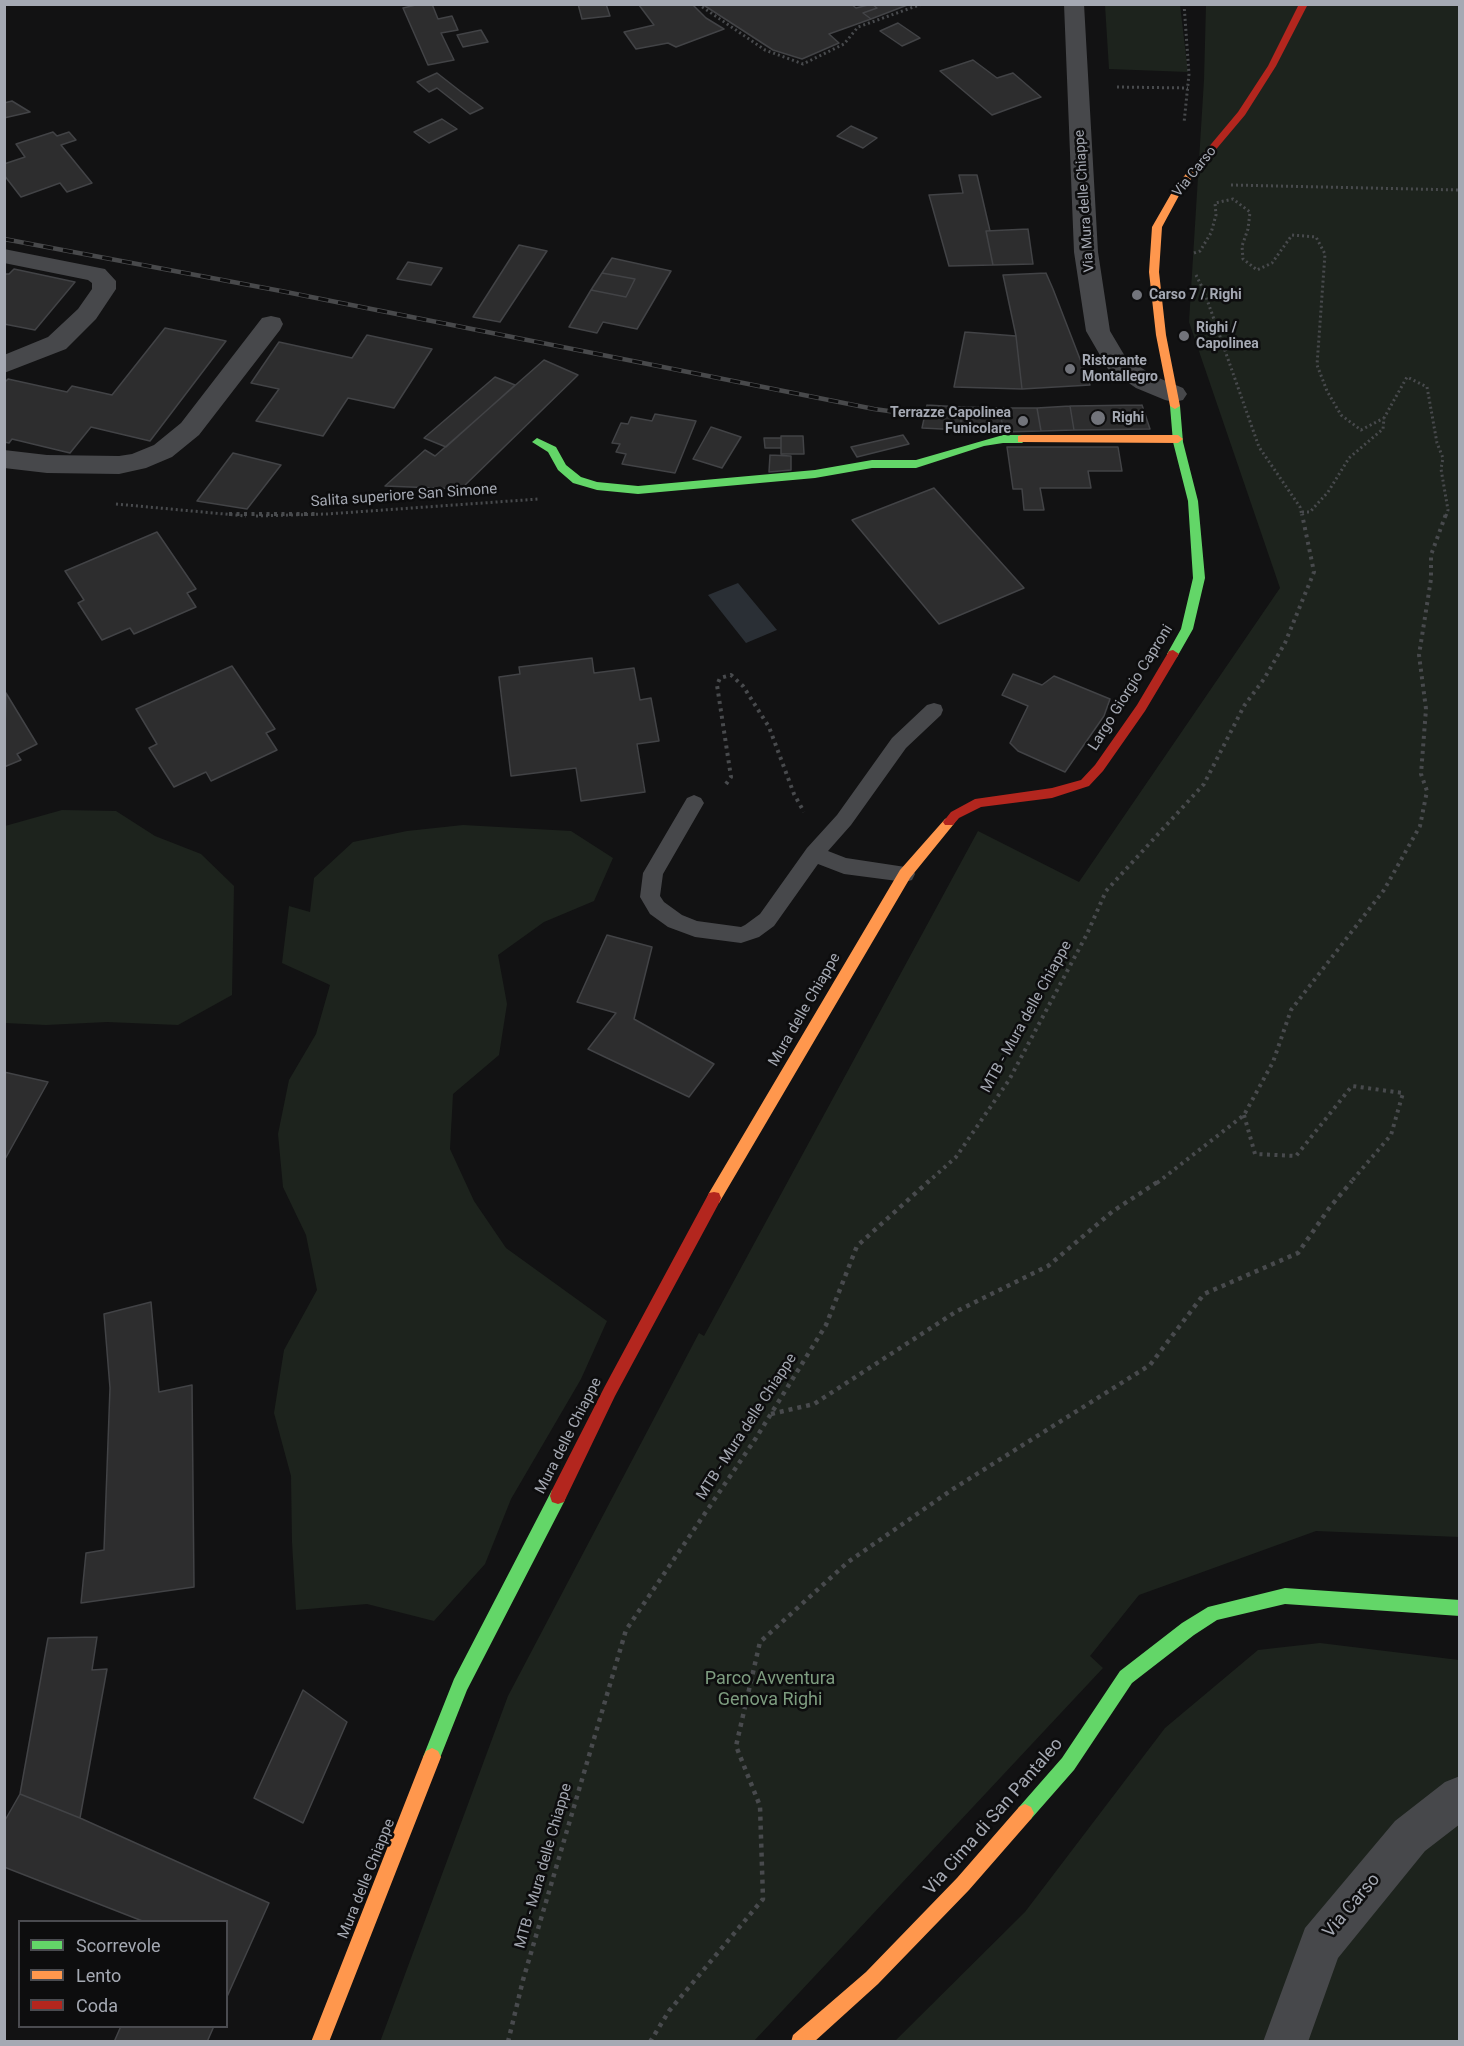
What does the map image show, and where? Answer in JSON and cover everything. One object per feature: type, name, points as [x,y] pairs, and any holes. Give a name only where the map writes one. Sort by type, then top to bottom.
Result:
[{"type":"street","name":"Via Mura delle Chiappe","points":[[1074,4],[1086,252],[1098,331],[1117,363],[1144,382],[1174,394]]},
{"type":"street","name":"Via Carso","points":[[1174,394],[1161,335],[1154,272],[1157,227],[1182,183],[1242,114],[1272,66],[1304,4]]},
{"type":"street","points":[[4,256],[96,274],[104,281],[104,289],[87,314],[57,343],[4,365]]},
{"type":"street","points":[[4,459],[47,464],[119,465],[137,462],[163,451],[190,429],[271,324]]},
{"type":"street","name":"Largo Giorgio Caproni","points":[[905,874],[955,815],[979,802],[1052,793],[1085,783],[1099,768],[1141,708],[1187,629],[1199,578],[1192,501],[1178,439],[1174,394]]},
{"type":"street","points":[[537,442],[552,450],[562,467],[577,480],[597,486],[638,490],[815,474],[872,464],[916,464],[1003,439],[1178,439]]},
{"type":"street","name":"Mura delle Chiappe","points":[[320,2042],[460,1685],[532,1548],[610,1391],[710,1205],[905,874]]},
{"type":"street","name":"Via Cima di San Pantaleo","points":[[800,2042],[872,1978],[963,1884],[1068,1764],[1126,1677],[1188,1629],[1214,1613],[1285,1596],[1460,1608]]},
{"type":"street","name":"Via Carso","points":[[1285,2042],[1321,1944],[1410,1836],[1460,1797]]},
{"type":"lane","points":[[694,803],[653,873],[650,897],[657,908],[675,921],[695,929],[741,935],[752,931],[767,920],[814,854],[844,820],[899,743],[934,710]]},
{"type":"lane","points":[[814,854],[844,866],[905,874]]},
{"type":"path","points":[[698,4],[765,50],[803,64],[844,44],[858,27],[922,4]]},
{"type":"path","points":[[1118,98],[1117,86],[1188,88],[1184,4]]},
{"type":"path","points":[[1182,183],[1460,190]]},
{"type":"path","points":[[1182,256],[1200,251],[1211,233],[1216,215],[1215,203],[1233,200],[1250,212],[1248,229],[1242,246],[1243,259],[1257,270],[1272,263],[1292,235],[1316,237],[1325,254],[1318,334],[1317,365],[1320,374],[1341,415],[1361,430],[1384,418]]},
{"type":"path","name":"MTB - Mura delle Chiappe","points":[[507,2042],[523,1980],[626,1630],[771,1414],[826,1324],[857,1246],[956,1157],[1009,1080],[1087,934],[1106,891],[1204,784],[1244,706],[1264,679],[1285,643],[1314,572],[1300,507],[1259,447],[1204,291],[1192,268],[1157,227]]},
{"type":"path","points":[[771,1414],[814,1404],[957,1311],[1048,1266],[1113,1211],[1163,1179],[1244,1116],[1273,1062],[1291,1010],[1384,890],[1420,826],[1427,791],[1421,774],[1426,709],[1419,655],[1431,579],[1431,555],[1448,510],[1441,469],[1443,458],[1437,443],[1427,387],[1407,377],[1384,418],[1383,429],[1349,458],[1328,492],[1310,512],[1301,512]]},
{"type":"path","name":"Salita superiore San Simone","points":[[114,504],[248,516],[327,514],[544,499]]},
{"type":"path","points":[[724,787],[731,777],[717,685],[720,678],[731,675],[743,686],[770,727],[794,794],[811,824],[832,832]]},
{"type":"path","points":[[650,2042],[669,2011],[764,1899],[760,1806],[736,1746],[760,1642],[857,1556],[953,1489],[1150,1365],[1204,1294],[1298,1253],[1330,1207],[1391,1135],[1403,1093],[1352,1086],[1296,1156],[1255,1154],[1244,1116]]},
{"type":"green space","points":[[1105,5],[1180,5],[1188,72],[1109,69]]},
{"type":"green space","name":"Parco Avventura Genova Righi","points":[[1206,5],[1459,5],[1459,1537],[1316,1531],[1139,1595],[1090,1656],[1103,1668],[754,2041],[380,2042],[508,1696],[699,1333],[704,1336],[978,831],[1079,882],[1280,588],[1189,322],[1204,80]]},
{"type":"green space","points":[[62,810],[116,811],[155,836],[201,854],[234,886],[232,995],[178,1025],[107,1022],[46,1025],[5,1023],[5,826]]},
{"type":"green space","points":[[463,825],[571,831],[613,858],[594,901],[544,922],[498,955],[507,1004],[499,1055],[453,1094],[450,1149],[474,1201],[506,1248],[607,1321],[581,1379],[511,1499],[485,1564],[434,1621],[367,1604],[296,1610],[291,1476],[274,1413],[284,1350],[317,1290],[306,1235],[283,1187],[278,1134],[289,1080],[316,1034],[330,985],[282,963],[289,906],[310,912],[314,878],[353,842],[407,831]]},
{"type":"green space","points":[[1320,1643],[1459,1660],[1459,2041],[894,2042],[1025,1912],[1165,1728],[1258,1650]]},
{"type":"shaded area","points":[[738,583],[777,630],[746,643],[708,595]]},
{"type":"building","points":[[432,4],[438,19],[452,16],[458,30],[441,33],[454,60],[428,65],[403,8]]},
{"type":"building","points":[[578,4],[606,4],[610,16],[582,19]]},
{"type":"building","points":[[702,4],[851,4],[856,8],[872,4],[877,8],[863,13],[871,19],[829,34],[839,43],[802,59],[773,50]]},
{"type":"building","points":[[872,4],[910,4],[871,19],[863,13],[877,8]]},
{"type":"building","points":[[639,5],[693,5],[706,18],[724,29],[676,47],[668,43],[636,49],[624,32],[654,25]]},
{"type":"building","points":[[898,23],[920,38],[902,46],[880,31]]},
{"type":"building","points":[[481,30],[488,42],[463,47],[457,35]]},
{"type":"building","points":[[973,60],[997,78],[1013,73],[1041,97],[992,115],[940,71]]},
{"type":"building","points":[[437,73],[483,108],[470,114],[437,88],[429,92],[417,82]]},
{"type":"building","points":[[12,101],[30,112],[4,118],[4,103]]},
{"type":"building","points":[[442,119],[457,129],[429,143],[414,132]]},
{"type":"building","points":[[851,126],[877,138],[863,148],[837,136]]},
{"type":"building","points":[[53,132],[57,136],[69,132],[76,140],[61,145],[92,183],[67,192],[60,183],[21,197],[4,175],[4,164],[25,157],[16,144]]},
{"type":"building","points":[[959,175],[977,175],[990,231],[986,231],[993,265],[949,266],[929,195],[963,193]]},
{"type":"building","points":[[1028,229],[1033,264],[993,265],[986,231]]},
{"type":"building","points":[[519,245],[547,251],[500,322],[473,317]]},
{"type":"building","points":[[612,258],[671,271],[637,329],[603,322],[597,333],[569,327],[591,290],[626,297],[635,279],[602,273]]},
{"type":"building","points":[[408,262],[442,268],[431,285],[397,279]]},
{"type":"building","points":[[14,269],[75,282],[35,330],[4,324],[4,274],[9,274]]},
{"type":"building","points":[[602,273],[635,279],[626,297],[591,290]]},
{"type":"building","points":[[1046,273],[1090,385],[1022,389],[1016,336],[1003,275]]},
{"type":"building","points":[[165,328],[226,341],[150,441],[91,427],[70,453],[12,439],[9,443],[4,442],[4,383],[8,379],[67,392],[72,386],[112,395]]},
{"type":"building","points":[[965,332],[1016,336],[1022,389],[954,387]]},
{"type":"building","points":[[367,335],[432,349],[394,408],[348,398],[323,436],[256,421],[279,389],[251,383],[279,342],[352,358]]},
{"type":"building","points":[[544,360],[578,375],[461,489],[385,486],[425,450],[435,456]]},
{"type":"building","points":[[495,377],[515,385],[446,447],[424,438]]},
{"type":"building","points":[[927,405],[961,407],[961,430],[922,428]]},
{"type":"building","points":[[1142,405],[1150,429],[1074,430],[1070,406]]},
{"type":"building","points":[[1070,406],[1074,430],[1041,431],[1037,408]]},
{"type":"building","points":[[961,407],[999,408],[1004,432],[961,430]]},
{"type":"building","points":[[999,408],[1037,408],[1041,431],[1004,432]]},
{"type":"building","points":[[655,414],[696,421],[675,473],[622,464],[626,454],[616,452],[620,444],[612,443],[621,423],[628,424],[631,417],[652,421]]},
{"type":"building","points":[[711,427],[741,437],[722,468],[693,459]]},
{"type":"building","points":[[903,435],[909,444],[857,457],[851,447]]},
{"type":"building","points":[[781,436],[803,436],[804,454],[781,454]]},
{"type":"building","points":[[764,438],[781,438],[781,448],[765,448]]},
{"type":"building","points":[[1007,447],[1118,447],[1122,471],[1088,471],[1091,488],[1040,488],[1044,510],[1024,510],[1022,489],[1013,489]]},
{"type":"building","points":[[233,453],[281,465],[247,509],[197,501]]},
{"type":"building","points":[[770,455],[791,456],[791,470],[769,472]]},
{"type":"building","points":[[934,488],[1024,588],[939,624],[852,520]]},
{"type":"building","points":[[157,532],[196,589],[187,593],[196,607],[134,634],[130,628],[102,640],[78,603],[84,600],[65,571]]},
{"type":"building","points":[[592,658],[594,673],[634,668],[640,700],[651,698],[659,741],[637,744],[645,792],[581,801],[576,768],[511,776],[499,677],[520,674],[519,667]]},
{"type":"building","points":[[232,666],[275,729],[266,733],[277,750],[211,781],[206,772],[174,787],[149,748],[157,744],[136,709]]},
{"type":"building","points":[[1013,674],[1042,685],[1054,676],[1110,699],[1104,716],[1065,772],[1018,751],[1010,743],[1028,706],[1002,695]]},
{"type":"building","points":[[6,693],[37,744],[17,754],[21,760],[4,767]]},
{"type":"building","points":[[607,935],[652,947],[634,1019],[714,1064],[689,1097],[588,1049],[616,1013],[577,1002]]},
{"type":"building","points":[[4,1072],[48,1082],[4,1161]]},
{"type":"building","points":[[151,1302],[159,1392],[192,1385],[194,1587],[81,1603],[86,1553],[104,1550],[110,1388],[104,1314]]},
{"type":"building","points":[[97,1637],[92,1670],[107,1669],[80,1818],[20,1794],[48,1638]]},
{"type":"building","points":[[303,1690],[347,1722],[303,1823],[254,1798]]},
{"type":"building","points":[[20,1794],[80,1818],[269,1903],[228,1995],[228,1920],[140,1920],[4,1867],[4,1822]]},
{"type":"building","points":[[120,2028],[213,2028],[207,2042],[114,2042]]},
{"type":"railway","points":[[4,239],[281,291],[874,409],[925,416]]},
{"type":"traffic: fast","points":[[1173,654],[1187,629],[1199,578],[1193,501],[1178,442],[1175,406]]},
{"type":"traffic: fast","points":[[537,442],[552,450],[562,467],[577,480],[597,486],[638,490],[815,474],[872,464],[916,464],[983,443],[1003,439],[1022,439]]},
{"type":"traffic: fast","points":[[432,1757],[460,1685],[558,1496]]},
{"type":"traffic: fast","points":[[1025,1813],[1068,1764],[1126,1677],[1188,1629],[1214,1613],[1285,1596],[1460,1608]]},
{"type":"traffic: slow","points":[[1175,406],[1161,335],[1154,272],[1157,227],[1178,189],[1210,151]]},
{"type":"traffic: slow","points":[[1022,439],[1178,439]]},
{"type":"traffic: slow","points":[[714,1198],[905,874],[949,822]]},
{"type":"traffic: slow","points":[[320,2042],[432,1757]]},
{"type":"traffic: slow","points":[[800,2042],[872,1978],[963,1884],[1025,1813]]},
{"type":"traffic: jam","points":[[1210,151],[1242,113],[1272,66],[1304,4]]},
{"type":"traffic: jam","points":[[949,822],[955,815],[979,802],[1052,793],[1085,783],[1099,768],[1141,708],[1173,654]]},
{"type":"traffic: jam","points":[[558,1496],[610,1391],[714,1198]]},
{"type":"place","name":"Carso 7 / Righi","points":[[1137,295]]},
{"type":"place","name":"Righi / Capolinea","points":[[1184,336]]},
{"type":"place","name":"Ristorante Montallegro","points":[[1070,369]]},
{"type":"place","name":"Righi","points":[[1098,418]]},
{"type":"place","name":"Terrazze Capolinea Funicolare","points":[[1023,421]]}]
